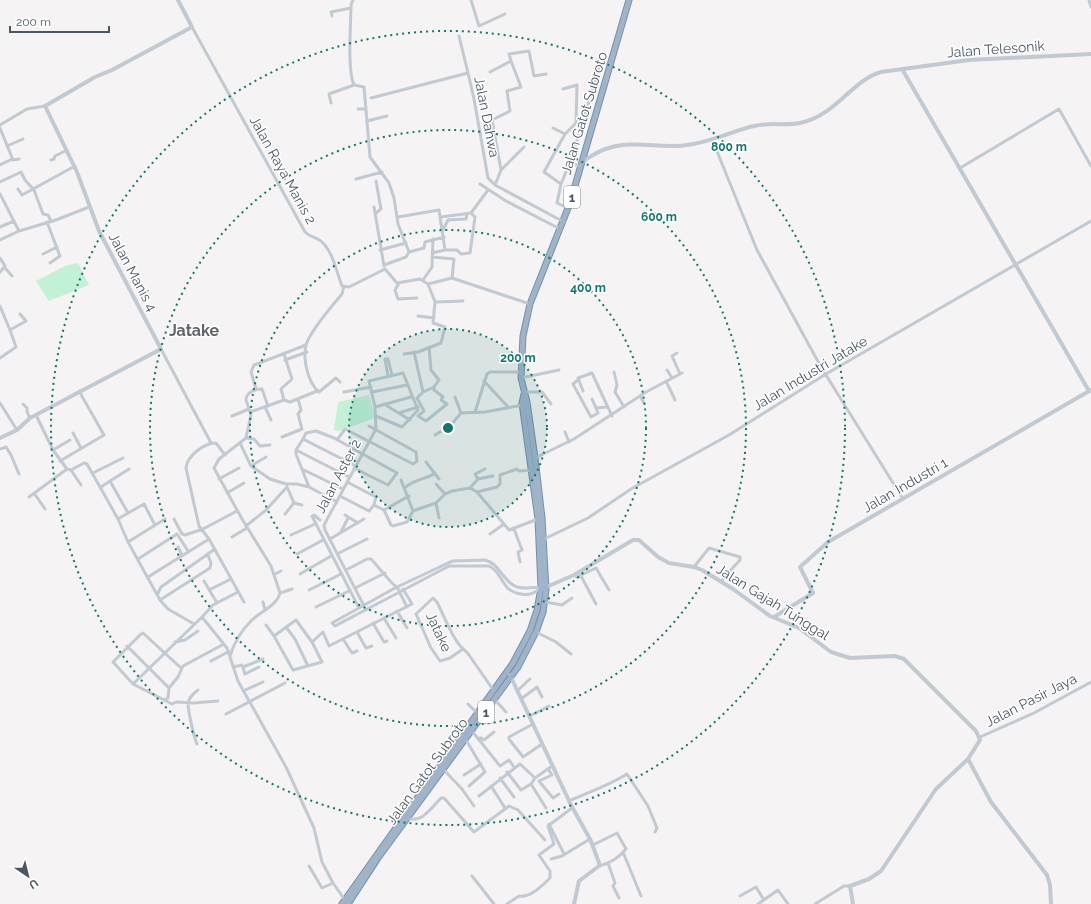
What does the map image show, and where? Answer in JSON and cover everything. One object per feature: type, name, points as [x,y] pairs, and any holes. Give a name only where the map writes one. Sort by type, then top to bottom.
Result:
[{"type":"highway","name":"Jalan Gatot Subroto","points":[[405,818],[507,671],[530,631],[537,610],[543,588],[540,519],[535,458],[527,402],[521,378],[523,336],[530,304],[564,222],[629,0]]},
{"type":"highway","name":"Jalan Gatot Subroto","points":[[524,393],[523,404],[540,519]]},
{"type":"highway","name":"Jalan Gatot Subroto","points":[[346,903],[401,823],[466,740],[511,677],[530,646],[545,602],[539,550],[541,540]]},
{"type":"street","name":"Jalan Raya Manis 2","points":[[178,0],[305,232],[310,237],[319,240],[325,246],[344,286]]},
{"type":"street","points":[[353,0],[351,8],[350,44],[351,75],[354,85]]},
{"type":"street","points":[[471,0],[480,26],[505,14]]},
{"type":"street","points":[[1089,0],[1091,7]]},
{"type":"street","points":[[332,16],[331,12],[351,8]]},
{"type":"street","points":[[0,125],[27,108],[45,106],[96,77],[192,27]]},
{"type":"street","points":[[459,36],[468,73]]},
{"type":"street","points":[[501,170],[492,122],[495,117],[510,111],[507,91],[521,87],[510,61],[509,54],[529,51],[534,76],[546,74]]},
{"type":"street","name":"Jalan Telesonik","points":[[581,164],[612,147],[642,145],[683,146],[757,125],[807,121],[832,109],[875,74],[973,60],[1091,54]]},
{"type":"street","points":[[490,72],[510,61]]},
{"type":"street","points":[[568,208],[557,203],[561,184],[570,161],[601,62],[610,66]]},
{"type":"street","points":[[902,69],[1090,391]]},
{"type":"street","name":"Jalan Dahwa","points":[[371,98],[468,73],[488,178],[495,185]]},
{"type":"street","points":[[331,103],[329,94],[354,85],[364,87],[370,157],[382,172],[391,188],[398,217],[398,224],[409,252]]},
{"type":"street","points":[[561,184],[544,172],[564,134],[576,123],[577,85],[563,89]]},
{"type":"street","name":"Jalan Manis 4","points":[[45,106],[65,152],[75,166],[89,207],[110,253],[211,443]]},
{"type":"street","points":[[358,109],[366,109]]},
{"type":"street","points":[[960,168],[1059,109],[1091,166]]},
{"type":"street","points":[[367,121],[387,116]]},
{"type":"street","points":[[0,128],[12,159]]},
{"type":"street","points":[[553,128],[564,134]]},
{"type":"street","points":[[7,146],[23,139]]},
{"type":"street","points":[[712,139],[757,250],[826,374],[903,498]]},
{"type":"street","points":[[524,147],[501,170],[495,185],[564,222]]},
{"type":"street","points":[[51,160],[54,159],[54,156],[65,152]]},
{"type":"street","points":[[0,165],[12,159],[14,161],[19,159]]},
{"type":"street","points":[[570,161],[581,164]]},
{"type":"street","points":[[18,189],[22,195],[34,190],[75,166]]},
{"type":"street","points":[[0,182],[20,171],[25,180],[34,190],[43,214],[48,215],[60,256],[50,263]]},
{"type":"street","points":[[356,179],[382,172]]},
{"type":"street","points":[[375,214],[381,209],[376,181]]},
{"type":"street","points":[[480,184],[495,195],[561,229]]},
{"type":"street","points":[[443,230],[448,220],[466,219],[488,190]]},
{"type":"street","points":[[0,194],[20,231]]},
{"type":"street","points":[[0,240],[20,231],[89,207]]},
{"type":"street","points":[[374,207],[380,250],[385,267],[398,285],[395,290],[398,299],[417,298]]},
{"type":"street","points":[[398,217],[437,210],[441,217],[445,250]]},
{"type":"street","points":[[432,255],[444,252],[445,250],[458,250],[461,254],[470,253],[475,218],[469,214],[441,217]]},
{"type":"street","points":[[0,227],[14,221]]},
{"type":"street","name":"Jalan Industri Jatake","points":[[541,540],[588,518],[631,490],[728,436],[826,374],[1091,221]]},
{"type":"street","points":[[317,391],[306,370],[306,345],[308,340],[342,294],[344,286],[349,287],[406,257],[409,252],[424,248],[425,242],[444,237]]},
{"type":"street","points":[[397,283],[423,280],[432,269],[433,240]]},
{"type":"street","points":[[380,250],[406,244]]},
{"type":"street","points":[[43,254],[57,247]]},
{"type":"street","points":[[432,255],[454,259],[452,278]]},
{"type":"street","points":[[0,258],[5,268],[12,276]]},
{"type":"street","points":[[0,272],[5,268]]},
{"type":"street","points":[[428,284],[452,278],[530,304]]},
{"type":"street","points":[[404,354],[441,342],[445,327],[433,323],[435,302],[428,284],[423,280]]},
{"type":"street","points":[[435,302],[464,301]]},
{"type":"street","points":[[0,307],[16,347],[0,358]]},
{"type":"street","points":[[10,330],[26,321],[20,314]]},
{"type":"street","points":[[418,316],[434,318]]},
{"type":"street","points":[[256,389],[251,372],[252,367],[259,362],[306,345]]},
{"type":"street","points":[[429,347],[431,370],[439,380],[434,387],[423,392],[417,398],[424,411],[418,416],[426,421],[447,404],[441,400],[443,397],[434,390],[434,387]]},
{"type":"street","points":[[0,438],[17,430],[30,418],[161,349]]},
{"type":"street","points":[[285,360],[307,352]]},
{"type":"street","points":[[414,352],[423,392]]},
{"type":"street","points":[[535,458],[569,442],[612,416],[640,396],[681,374],[672,356],[677,353]]},
{"type":"street","points":[[284,354],[292,379],[281,389],[284,400]]},
{"type":"street","points":[[385,359],[388,359],[390,376],[385,359]]},
{"type":"street","points":[[521,378],[559,370]]},
{"type":"street","points":[[668,370],[672,378]]},
{"type":"street","points":[[475,412],[486,375],[490,372],[521,372]]},
{"type":"street","points":[[614,372],[617,385],[615,392],[624,408]]},
{"type":"street","points":[[390,376],[403,373],[412,397],[418,407]]},
{"type":"street","points":[[592,399],[598,413],[591,418],[573,384],[579,377],[592,373],[612,416]]},
{"type":"street","name":"Jalan Aster 2","points":[[366,610],[330,540],[324,525],[376,429],[375,407],[369,381],[390,376]]},
{"type":"street","points":[[232,416],[284,400],[289,402],[317,391],[321,392],[336,378],[340,382]]},
{"type":"street","points":[[578,379],[584,391]]},
{"type":"street","points":[[484,381],[508,407]]},
{"type":"street","points":[[666,381],[675,400]]},
{"type":"street","points":[[372,392],[407,385]]},
{"type":"street","points":[[344,392],[371,387]]},
{"type":"street","points":[[271,420],[264,390],[256,389],[246,397],[251,416],[246,438],[217,460],[214,468],[237,511],[265,554],[275,574],[280,594]]},
{"type":"street","name":"Jalan Industri 1","points":[[774,617],[813,593],[814,591],[800,568],[828,542],[1090,391]]},
{"type":"street","points":[[60,461],[104,434],[79,392]]},
{"type":"street","points":[[524,393],[542,392],[551,404]]},
{"type":"street","points":[[640,396],[644,403]]},
{"type":"street","points":[[375,407],[412,397]]},
{"type":"street","points":[[455,397],[461,413]]},
{"type":"street","points":[[282,437],[302,429],[298,414],[301,410],[298,399]]},
{"type":"street","points":[[0,403],[17,430]]},
{"type":"street","points":[[23,404],[27,408],[30,418]]},
{"type":"street","points":[[384,404],[410,420]]},
{"type":"street","points":[[435,435],[450,426],[461,413],[523,404]]},
{"type":"street","points":[[596,408],[607,406]]},
{"type":"street","points":[[399,413],[418,407]]},
{"type":"street","points":[[376,416],[402,427],[418,410],[418,407]]},
{"type":"street","points":[[36,415],[60,461],[69,469],[81,485]]},
{"type":"street","points":[[337,440],[345,429],[413,464],[417,461],[416,452],[370,426]]},
{"type":"street","points":[[296,450],[308,432],[316,431],[337,440],[396,472],[393,479],[386,485],[304,440]]},
{"type":"street","points":[[565,432],[569,442]]},
{"type":"street","points":[[73,433],[82,448]]},
{"type":"street","points":[[246,438],[253,438],[259,445],[270,445]]},
{"type":"street","points":[[53,450],[70,440]]},
{"type":"street","points":[[225,455],[216,443],[211,443],[198,451],[188,460],[186,466],[198,524],[204,529],[230,579],[244,602]]},
{"type":"street","points":[[240,443],[251,466],[274,482],[286,486],[297,484],[309,487],[337,502]]},
{"type":"street","points":[[0,449],[6,447],[12,455],[19,474]]},
{"type":"street","points":[[296,450],[309,487]]},
{"type":"street","points":[[296,450],[349,477]]},
{"type":"street","points":[[251,466],[266,457]]},
{"type":"street","points":[[92,473],[123,458]]},
{"type":"street","points":[[426,462],[439,479]]},
{"type":"street","points":[[28,497],[69,469],[84,463],[101,487],[128,542],[158,593],[160,600],[168,609],[194,624]]},
{"type":"street","points":[[101,487],[129,468]]},
{"type":"street","points":[[219,479],[239,468]]},
{"type":"street","points":[[478,479],[475,474],[486,469]]},
{"type":"street","points":[[477,492],[497,487],[500,484],[500,475],[512,469],[517,469],[518,471],[532,470]]},
{"type":"street","points":[[304,470],[343,489]]},
{"type":"street","points":[[405,488],[412,483],[427,478],[435,473]]},
{"type":"street","points":[[470,488],[478,479],[493,476]]},
{"type":"street","points":[[401,480],[413,511]]},
{"type":"street","points":[[110,481],[128,513]]},
{"type":"street","points":[[340,496],[369,511],[374,505],[376,497],[347,482]]},
{"type":"street","points":[[227,492],[244,484]]},
{"type":"street","points":[[436,484],[445,494]]},
{"type":"street","points":[[286,486],[294,503]]},
{"type":"street","points":[[232,536],[241,532],[266,510],[286,486]]},
{"type":"street","points":[[374,505],[384,510],[391,525],[393,526],[407,522],[413,511],[436,503],[445,494],[458,489],[470,488],[477,492],[509,530],[540,519]]},
{"type":"street","points":[[34,493],[45,509]]},
{"type":"street","points":[[384,510],[408,496]]},
{"type":"street","points":[[294,503],[302,505]]},
{"type":"street","points":[[286,514],[294,503]]},
{"type":"street","points":[[436,503],[439,518]]},
{"type":"street","points":[[118,519],[144,504],[155,525]]},
{"type":"street","points":[[174,519],[183,535],[204,529],[237,511]]},
{"type":"street","points":[[320,520],[313,515],[312,517],[315,524],[359,608]]},
{"type":"street","points":[[340,533],[346,516],[358,523]]},
{"type":"street","points":[[128,542],[165,519]]},
{"type":"street","points":[[330,540],[364,519]]},
{"type":"street","points":[[291,535],[315,524]]},
{"type":"street","points":[[490,534],[504,524]]},
{"type":"street","points":[[514,529],[522,550],[518,552],[520,562]]},
{"type":"street","points":[[138,559],[177,534],[188,552]]},
{"type":"street","points":[[148,577],[209,539]]},
{"type":"street","points":[[337,554],[367,539]]},
{"type":"street","name":"Jalan Gajah Tunggal","points":[[543,588],[574,575],[636,539],[658,557],[669,563],[694,567],[721,581],[766,614],[801,630],[819,644],[837,655],[861,659],[895,656],[904,660],[918,672],[980,737]]},
{"type":"street","points":[[297,554],[323,540]]},
{"type":"street","points":[[178,547],[182,555]]},
{"type":"street","points":[[694,567],[709,548],[740,557],[721,581]]},
{"type":"street","points":[[158,593],[161,587],[215,549]]},
{"type":"street","points":[[160,600],[210,568],[211,563],[208,555]]},
{"type":"street","points":[[300,574],[331,556]]},
{"type":"street","points":[[346,570],[369,558],[384,572],[394,588],[399,592],[407,606]]},
{"type":"street","points":[[543,588],[514,586],[490,562],[453,563],[394,588],[332,622],[334,626],[453,563],[489,566],[496,571],[506,588],[512,592],[528,595],[534,594],[543,588]]},
{"type":"street","points":[[574,575],[576,577],[581,576],[596,568],[609,590]]},
{"type":"street","points":[[275,574],[282,571]]},
{"type":"street","points":[[355,588],[384,572]]},
{"type":"street","points":[[310,590],[341,574]]},
{"type":"street","points":[[581,576],[596,604]]},
{"type":"street","points":[[209,590],[230,579]]},
{"type":"street","points":[[204,580],[217,603]]},
{"type":"street","points":[[528,587],[528,595]]},
{"type":"street","points":[[394,588],[395,594]]},
{"type":"street","points":[[211,661],[229,654],[234,643],[251,620],[265,610],[280,594],[292,589]]},
{"type":"street","points":[[312,642],[323,632],[329,646],[412,604],[403,589]]},
{"type":"street","points":[[316,607],[349,591]]},
{"type":"street","points":[[133,684],[165,653],[174,642],[217,603],[238,592]]},
{"type":"street","name":"Jatake","points":[[433,598],[437,602],[456,641],[463,649],[450,658],[440,661],[431,648],[416,614],[433,598]]},
{"type":"street","points":[[545,602],[562,605],[572,598]]},
{"type":"street","points":[[262,602],[265,610]]},
{"type":"street","points":[[397,611],[407,628]]},
{"type":"street","points":[[202,617],[224,644],[243,691],[286,768],[314,828],[320,857],[333,883],[346,903]]},
{"type":"street","points":[[384,618],[396,638]]},
{"type":"street","points":[[266,625],[274,636],[293,670],[322,662],[312,642],[296,620],[274,636]]},
{"type":"street","points":[[373,624],[384,642],[387,641]]},
{"type":"street","points":[[286,628],[295,639],[308,666]]},
{"type":"street","points":[[174,642],[185,640],[198,631]]},
{"type":"street","points":[[357,632],[366,648],[372,646]]},
{"type":"street","points":[[536,632],[556,642],[571,654]]},
{"type":"street","points":[[181,668],[143,633],[127,646],[113,662],[133,684],[172,704],[176,702],[188,703],[218,701]]},
{"type":"street","points":[[344,639],[352,653],[357,651]]},
{"type":"street","points":[[164,700],[168,698],[169,688],[178,677],[181,668],[224,644]]},
{"type":"street","points":[[127,646],[169,688]]},
{"type":"street","points":[[463,649],[506,712]]},
{"type":"street","points":[[233,667],[240,665],[242,667],[263,659]]},
{"type":"street","points":[[242,667],[245,674],[259,667]]},
{"type":"street","points":[[507,671],[530,716],[542,744],[552,775],[522,790],[507,772]]},
{"type":"street","points":[[517,691],[530,679]]},
{"type":"street","points":[[243,691],[263,682]]},
{"type":"street","name":"Jalan Pasir Jaya","points":[[980,737],[1034,713],[1091,682]]},
{"type":"street","points":[[226,714],[285,683]]},
{"type":"street","points":[[520,699],[537,687],[542,697]]},
{"type":"street","points":[[197,744],[191,727],[188,703],[190,697],[198,690]]},
{"type":"street","points":[[468,704],[477,713]]},
{"type":"street","points":[[530,716],[549,706]]},
{"type":"street","points":[[533,724],[509,736],[509,739],[523,758],[542,744]]},
{"type":"street","points":[[472,731],[500,766],[509,760],[514,767]]},
{"type":"street","points":[[478,739],[481,738],[484,740],[494,732]]},
{"type":"street","points":[[815,904],[844,886],[850,886],[869,879],[881,871],[936,790],[968,759],[980,737]]},
{"type":"street","points":[[466,740],[485,773],[469,786]]},
{"type":"street","points":[[968,759],[991,802],[1047,874],[1050,885],[1051,904]]},
{"type":"street","points":[[464,775],[481,764]]},
{"type":"street","points":[[479,796],[507,772],[521,764],[534,778]]},
{"type":"street","points":[[531,785],[534,778],[550,768]]},
{"type":"street","points":[[550,768],[590,839],[599,866]]},
{"type":"street","points":[[444,770],[462,789],[474,806]]},
{"type":"street","points":[[569,800],[596,789],[604,788],[627,774],[653,815],[657,828],[655,832]]},
{"type":"street","points":[[500,778],[514,797]]},
{"type":"street","points":[[539,781],[553,798],[559,794]]},
{"type":"street","points":[[531,785],[546,808]]},
{"type":"street","points":[[491,786],[505,808]]},
{"type":"street","points":[[405,818],[414,821],[420,819],[443,798],[474,832],[509,806],[517,809],[544,840]]},
{"type":"street","points":[[549,824],[572,808]]},
{"type":"street","points":[[549,824],[564,854]]},
{"type":"street","points":[[507,904],[519,896],[526,896],[550,878],[550,871],[539,855],[554,844],[548,827],[549,824]]},
{"type":"street","points":[[575,903],[580,881],[599,866],[608,864],[626,849],[617,833],[593,846]]},
{"type":"street","points":[[551,859],[561,857],[590,839]]},
{"type":"street","points":[[623,852],[641,896]]},
{"type":"street","points":[[608,864],[615,883],[613,886],[619,898]]},
{"type":"street","points":[[309,866],[322,888],[333,883]]},
{"type":"street","points":[[472,876],[494,904]]},
{"type":"street","points":[[850,886],[853,904]]},
{"type":"street","points":[[740,896],[756,887],[764,900]]},
{"type":"street","points":[[758,904],[778,890],[788,904]]},
{"type":"green space","points":[[78,263],[89,285],[49,301],[36,281],[65,266]]},
{"type":"green space","points":[[369,395],[375,418],[339,431],[334,430],[338,402]]},
{"type":"district","name":"Jatake","points":[[194,330]]}]
